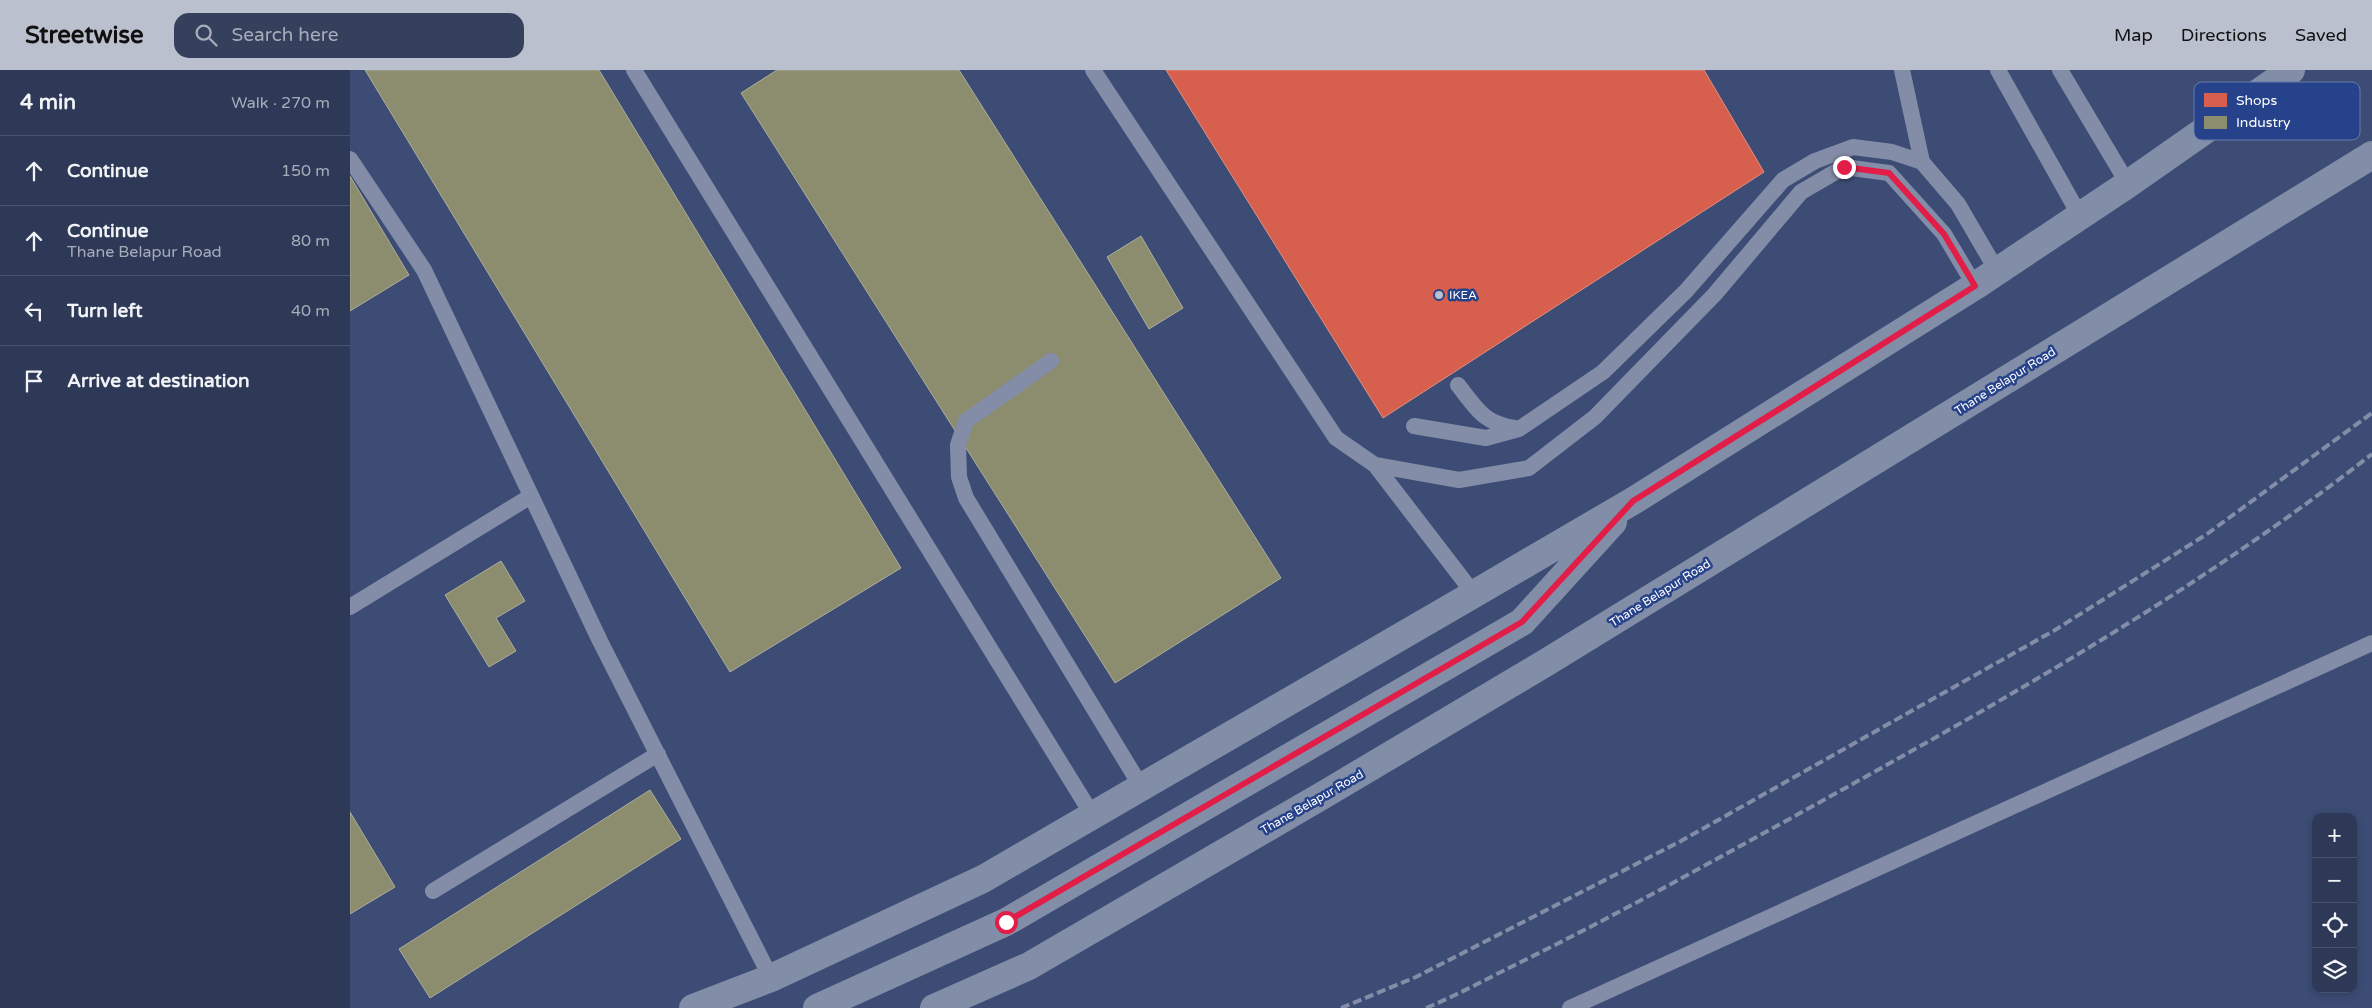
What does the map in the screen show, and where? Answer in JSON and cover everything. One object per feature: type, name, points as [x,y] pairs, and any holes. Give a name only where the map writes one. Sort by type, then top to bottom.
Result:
[{"type":"main road","points":[[2274,82],[2291,70]]},
{"type":"main road","points":[[693,1008],[771,978],[983,879],[1142,788],[1633,501],[1975,286],[2194,138]]},
{"type":"main road","name":"Thane Belapur Road","points":[[934,1008],[1028,966],[1548,662],[2372,155]]},
{"type":"main road","points":[[817,1008],[1006,922],[1522,622],[1633,501]]},
{"type":"lane","points":[[634,70],[1093,816]]},
{"type":"lane","points":[[1093,70],[1336,438],[1375,465],[1474,594]]},
{"type":"lane","points":[[1902,70],[1922,162],[1958,204],[1997,271]]},
{"type":"lane","points":[[1998,70],[2080,216]]},
{"type":"lane","points":[[2060,70],[2128,184]]},
{"type":"lane","points":[[1414,426],[1486,438],[1519,429],[1603,372],[1686,291],[1783,180],[1815,161],[1853,147],[1892,152],[1922,162]]},
{"type":"lane","points":[[350,159],[424,270],[600,641],[771,978]]},
{"type":"lane","points":[[1375,465],[1460,480],[1530,468],[1595,417],[1715,294],[1801,192],[1844,167],[1889,173],[1944,234],[1975,286]]},
{"type":"lane","points":[[1051,361],[966,421],[958,445],[959,477],[966,498],[1142,788]]},
{"type":"lane","points":[[1458,385],[1480,413],[1497,425],[1519,429]]},
{"type":"lane","points":[[350,607],[531,496]]},
{"type":"lane","points":[[1570,1008],[2372,643]]},
{"type":"lane","points":[[433,891],[658,754]]},
{"type":"building: Shops","name":"IKEA","points":[[1166,70],[1704,70],[1764,172],[1383,418]]},
{"type":"building: Industry","points":[[365,70],[599,70],[901,568],[730,672]]},
{"type":"building: Industry","points":[[777,70],[959,70],[1281,578],[1115,683],[741,93]]},
{"type":"building: Industry","points":[[350,176],[409,275],[350,311]]},
{"type":"building: Industry","points":[[1141,236],[1183,308],[1149,329],[1107,257]]},
{"type":"building: Industry","points":[[501,561],[525,601],[496,618],[516,651],[489,667],[445,595]]},
{"type":"building: Industry","points":[[650,790],[681,839],[430,998],[399,949]]},
{"type":"building: Industry","points":[[350,812],[395,887],[350,914]]},
{"type":"railway","points":[[1341,1008],[1416,977],[1681,841],[2055,630],[2207,534],[2372,413]]},
{"type":"railway","points":[[1426,1008],[1464,991],[1660,890],[1868,776],[2016,691],[2090,647],[2234,555],[2304,506],[2372,454]]},
{"type":"place","name":"IKEA","points":[[1439,295]]},
{"type":"route","points":[[1006,922],[1522,622],[1633,501],[1975,286],[1944,234],[1889,173],[1844,167]]}]
